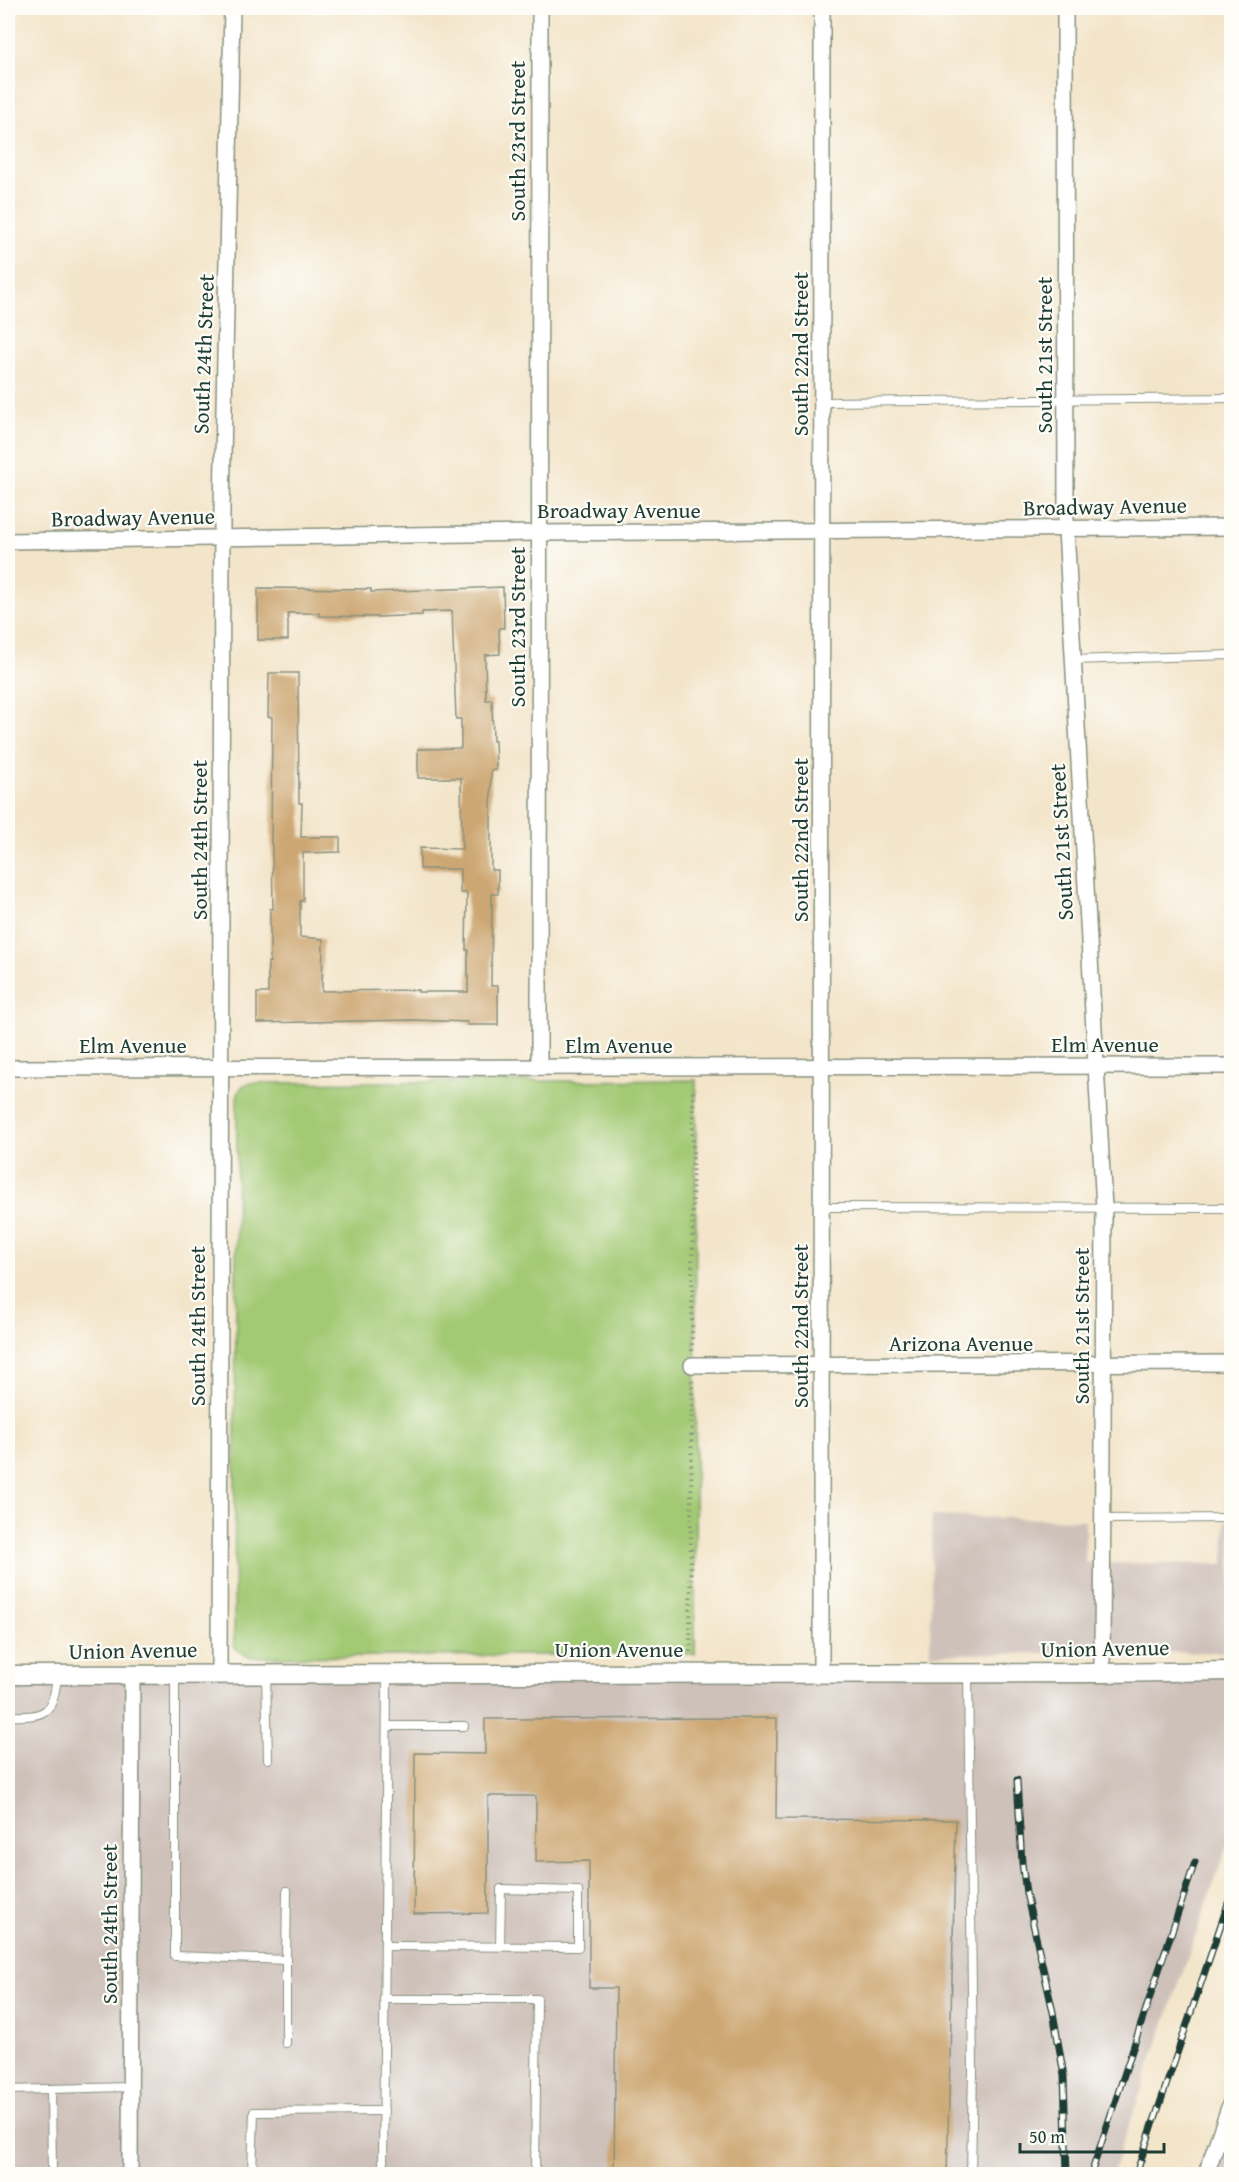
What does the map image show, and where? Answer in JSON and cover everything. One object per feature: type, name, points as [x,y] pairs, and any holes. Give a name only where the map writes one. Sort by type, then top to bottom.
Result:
[{"type":"street","name":"South 24th Street","points":[[219,1674],[222,538],[232,8]]},
{"type":"street","name":"South 23rd Street","points":[[539,1067],[540,8]]},
{"type":"street","name":"South 22nd Street","points":[[821,1673],[823,1366],[822,8]]},
{"type":"street","name":"South 21st Street","points":[[1065,8],[1066,529],[1104,1208],[1102,1673]]},
{"type":"street","name":"Broadway Avenue","points":[[8,541],[539,533],[1232,527]]},
{"type":"street","name":"Elm Avenue","points":[[8,1068],[1232,1066]]},
{"type":"street","name":"Arizona Avenue","points":[[692,1365],[1232,1363]]},
{"type":"street","name":"Union Avenue","points":[[8,1675],[1232,1671]]},
{"type":"street","name":"South 24th Street","points":[[130,2175],[132,1674]]},
{"type":"street","points":[[1206,2175],[1232,2099]]},
{"type":"lane","points":[[823,402],[1232,398]]},
{"type":"lane","points":[[1072,660],[1232,655]]},
{"type":"lane","points":[[823,1207],[1232,1208]]},
{"type":"lane","points":[[1103,1519],[1232,1518]]},
{"type":"lane","points":[[968,1673],[973,2070],[972,2175]]},
{"type":"lane","points":[[175,1674],[175,1956],[286,1960]]},
{"type":"lane","points":[[266,1674],[268,1759]]},
{"type":"lane","points":[[383,2175],[387,1674]]},
{"type":"lane","points":[[8,1716],[34,1717],[41,1714],[50,1705],[56,1693],[57,1675]]},
{"type":"lane","points":[[387,1726],[464,1726]]},
{"type":"lane","points":[[385,1946],[578,1947],[578,1891],[501,1889],[500,1946]]},
{"type":"lane","points":[[286,2043],[287,1891]]},
{"type":"lane","points":[[384,1999],[537,1999],[535,2175]]},
{"type":"lane","points":[[8,2090],[130,2086]]},
{"type":"lane","points":[[51,2089],[52,2175]]},
{"type":"lane","points":[[252,2175],[254,2112],[384,2111]]},
{"type":"shaded area","points":[[932,1516],[1085,1520],[1085,1563],[1224,1564],[1225,1522],[1231,1521],[1231,1652],[930,1654]]},
{"type":"shaded area","points":[[1231,1671],[1231,1834],[1112,2174],[8,2174],[8,1675]]},
{"type":"shaded area","points":[[1231,2099],[1231,2174],[1206,2174]]},
{"type":"green space","points":[[696,1080],[695,1654],[249,1657],[237,1650],[234,1645],[237,1097],[242,1087],[251,1083]]},
{"type":"building","points":[[503,587],[504,628],[499,628],[500,654],[485,655],[486,700],[492,700],[493,741],[495,741],[496,770],[491,770],[491,870],[498,870],[498,894],[492,894],[491,986],[498,986],[498,1025],[467,1025],[467,1022],[413,1020],[257,1023],[257,993],[268,993],[270,909],[273,909],[272,717],[268,717],[269,673],[298,673],[301,837],[340,837],[340,852],[303,853],[300,937],[323,939],[322,991],[468,992],[467,893],[460,893],[460,869],[420,869],[420,848],[462,849],[461,778],[418,778],[418,749],[461,748],[461,719],[456,719],[452,611],[378,617],[288,613],[288,640],[258,640],[258,588],[371,589],[371,592]]},
{"type":"building","points":[[777,1718],[776,1819],[956,1820],[947,2175],[614,2175],[616,1988],[589,1988],[589,1861],[536,1862],[536,1796],[488,1796],[488,1913],[414,1914],[415,1753],[485,1754],[485,1719]]},
{"type":"railway","points":[[1017,1780],[1026,1893],[1053,2012],[1064,2076],[1067,2174]]},
{"type":"railway","points":[[1091,2174],[1195,1862]]},
{"type":"railway","points":[[1136,2174],[1232,1892]]}]
